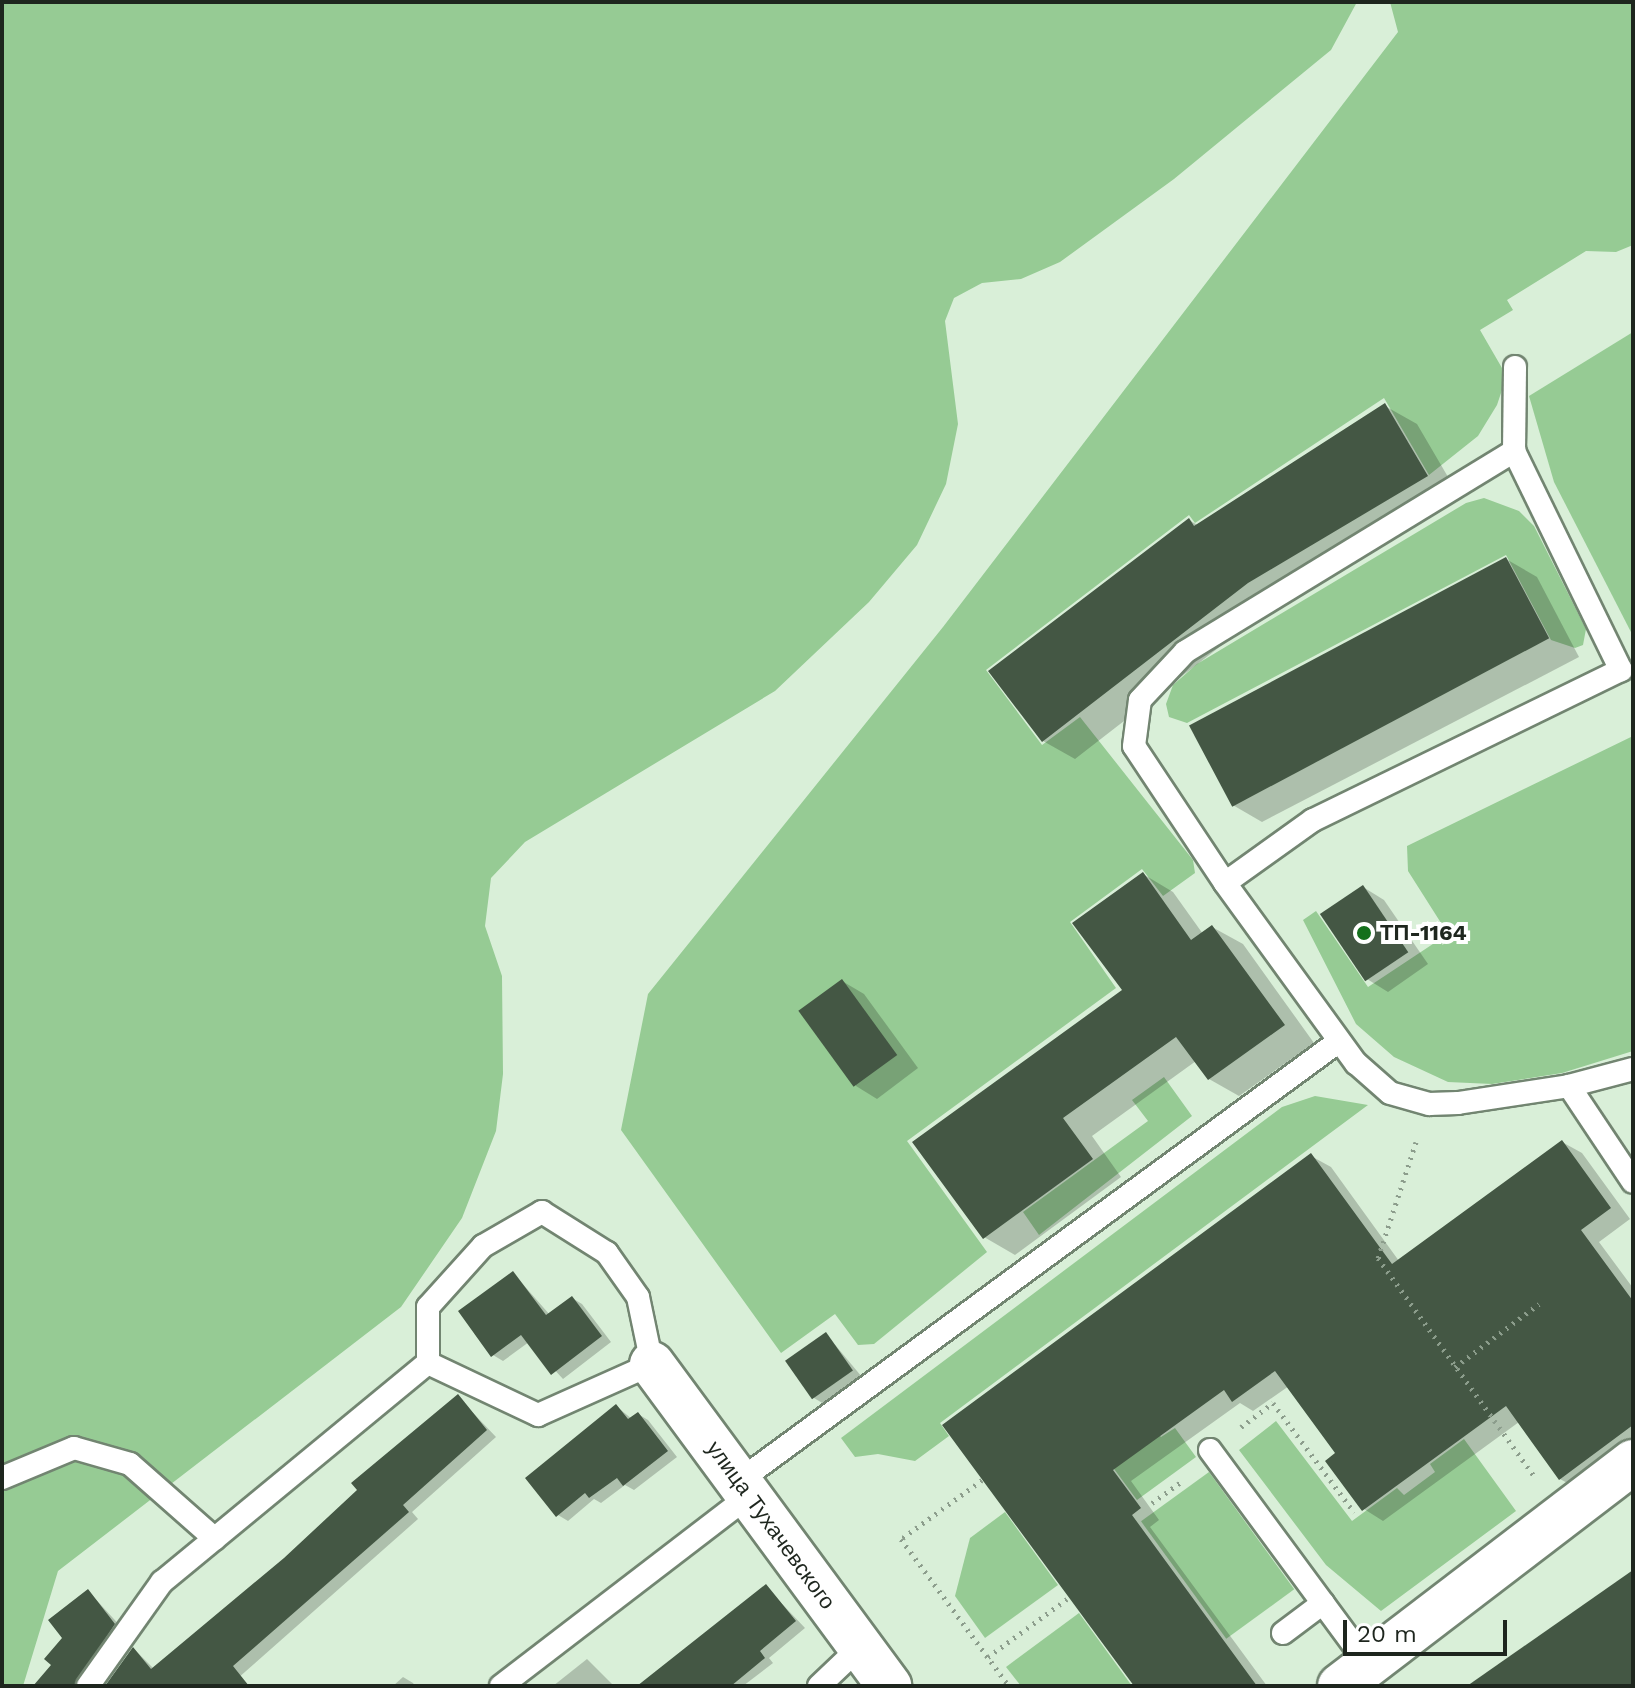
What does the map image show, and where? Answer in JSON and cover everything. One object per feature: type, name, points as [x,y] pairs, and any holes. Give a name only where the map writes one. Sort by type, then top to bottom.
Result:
[{"type":"street","name":"улица Тухачевского","points":[[652,1364],[889,1686]]},
{"type":"street","points":[[1354,1675],[1633,1462]]},
{"type":"lane","points":[[1225,883],[1313,820],[1621,670],[1514,451],[1515,367]]},
{"type":"lane","points":[[1514,451],[1185,652],[1140,700],[1134,746],[1225,883],[1339,1041],[1390,1093],[1429,1104],[1569,1086],[1633,1069]]},
{"type":"lane","points":[[501,1686],[745,1488],[1339,1041]]},
{"type":"lane","points":[[1569,1086],[1633,1182]]},
{"type":"lane","points":[[542,1212],[607,1253],[638,1297],[652,1364],[538,1415],[428,1363],[428,1307],[483,1246],[542,1212]]},
{"type":"lane","points":[[88,1686],[162,1582],[428,1363]]},
{"type":"lane","points":[[2,1478],[74,1448],[130,1464],[215,1539]]},
{"type":"lane","points":[[1210,1450],[1323,1603],[1354,1675]]},
{"type":"lane","points":[[1283,1633],[1323,1603]]},
{"type":"lane","points":[[819,1686],[860,1647]]},
{"type":"path","points":[[1429,1104],[1378,1258],[1539,1483]]},
{"type":"path","points":[[1455,1367],[1539,1304]]},
{"type":"path","points":[[1210,1450],[1273,1403],[1354,1512]]},
{"type":"path","points":[[982,1480],[901,1539],[1009,1686]]},
{"type":"path","points":[[988,1657],[1067,1599]]},
{"type":"green space","points":[[2,2],[1357,2],[1331,50],[1174,179],[1060,262],[1021,279],[982,283],[954,298],[945,321],[958,424],[946,484],[917,545],[869,602],[775,691],[525,842],[491,878],[485,926],[502,976],[503,1074],[496,1131],[462,1218],[401,1307],[58,1571],[23,1686],[2,1686]]},
{"type":"green space","points":[[1390,2],[1633,2],[1633,245],[1616,252],[1586,251],[1507,300],[1513,310],[1480,330],[1502,368],[1504,384],[1497,405],[1478,436],[1429,475],[1384,398],[1195,523],[1189,515],[986,670],[1042,745],[1080,717],[1193,860],[1195,873],[1163,896],[1142,869],[1070,922],[1116,988],[907,1141],[987,1252],[874,1344],[858,1345],[835,1314],[781,1353],[621,1130],[648,994],[943,627],[1398,32]]},
{"type":"green space","points":[[1633,332],[1633,636],[1554,482],[1529,396]]},
{"type":"green space","points":[[1484,498],[1519,511],[1534,526],[1586,629],[1583,645],[1575,648],[1551,640],[1506,555],[1187,723],[1169,717],[1166,704],[1173,685],[1197,664],[1466,503]]},
{"type":"green space","points":[[1633,736],[1633,1051],[1562,1073],[1492,1084],[1448,1082],[1394,1057],[1356,1024],[1303,920],[1316,911],[1368,987],[1448,934],[1408,871],[1407,846]]},
{"type":"green space","points":[[1164,1077],[1192,1116],[1039,1235],[1023,1212],[1148,1121],[1132,1100]]},
{"type":"green space","points":[[1315,1096],[1368,1105],[940,1423],[949,1436],[915,1461],[878,1454],[855,1457],[841,1438],[1282,1107]]},
{"type":"green space","points":[[1135,1402],[1161,1437],[1175,1428],[1196,1457],[1137,1500],[1089,1435]]},
{"type":"green space","points":[[1276,1421],[1352,1521],[1397,1488],[1404,1495],[1435,1472],[1430,1464],[1464,1439],[1516,1511],[1381,1611],[1326,1565],[1239,1450]]},
{"type":"green space","points":[[1209,1472],[1294,1589],[1226,1639],[1141,1521]]},
{"type":"green space","points":[[1005,1512],[1058,1585],[985,1638],[955,1596],[970,1538]]},
{"type":"green space","points":[[1079,1613],[1132,1686],[1021,1686],[1006,1667]]},
{"type":"building","points":[[1385,403],[1428,476],[1248,583],[1042,742],[988,671],[1189,518],[1194,526]]},
{"type":"building","points":[[1506,557],[1549,638],[1232,807],[1189,726]]},
{"type":"building","points":[[1143,872],[1191,940],[1212,925],[1285,1025],[1208,1080],[1176,1037],[1063,1118],[1093,1159],[983,1239],[912,1142],[1122,990],[1072,923]]},
{"type":"building","name":"ТП-1164","points":[[1363,885],[1408,952],[1365,981],[1320,914]]},
{"type":"building","points":[[842,979],[897,1055],[854,1087],[798,1011]]},
{"type":"building","points":[[1562,1140],[1611,1208],[1581,1230],[1633,1301],[1633,1425],[1559,1480],[1506,1406],[1362,1511],[1325,1461],[1335,1453],[1275,1371],[1232,1402],[1224,1390],[1113,1470],[1141,1508],[1132,1515],[1257,1686],[1134,1686],[942,1425],[1311,1153],[1392,1264]]},
{"type":"building","points":[[513,1271],[546,1315],[572,1296],[602,1336],[551,1375],[521,1335],[491,1357],[458,1311]]},
{"type":"building","points":[[826,1332],[853,1371],[812,1399],[785,1361]]},
{"type":"building","points":[[458,1394],[487,1430],[403,1505],[409,1512],[233,1666],[249,1686],[105,1686],[133,1647],[151,1669],[284,1558],[357,1490],[351,1483]]},
{"type":"building","points":[[616,1404],[628,1419],[638,1412],[668,1451],[623,1486],[617,1478],[589,1498],[585,1493],[556,1517],[525,1478]]},
{"type":"building","points":[[1633,1570],[1633,1686],[1467,1686]]},
{"type":"building","points":[[766,1584],[796,1621],[760,1651],[765,1658],[731,1686],[637,1686]]},
{"type":"building","points":[[88,1589],[115,1624],[74,1686],[33,1686],[51,1665],[44,1659],[62,1638],[48,1620]]},
{"type":"place","name":"ТП-1164","points":[[1364,933]]}]
